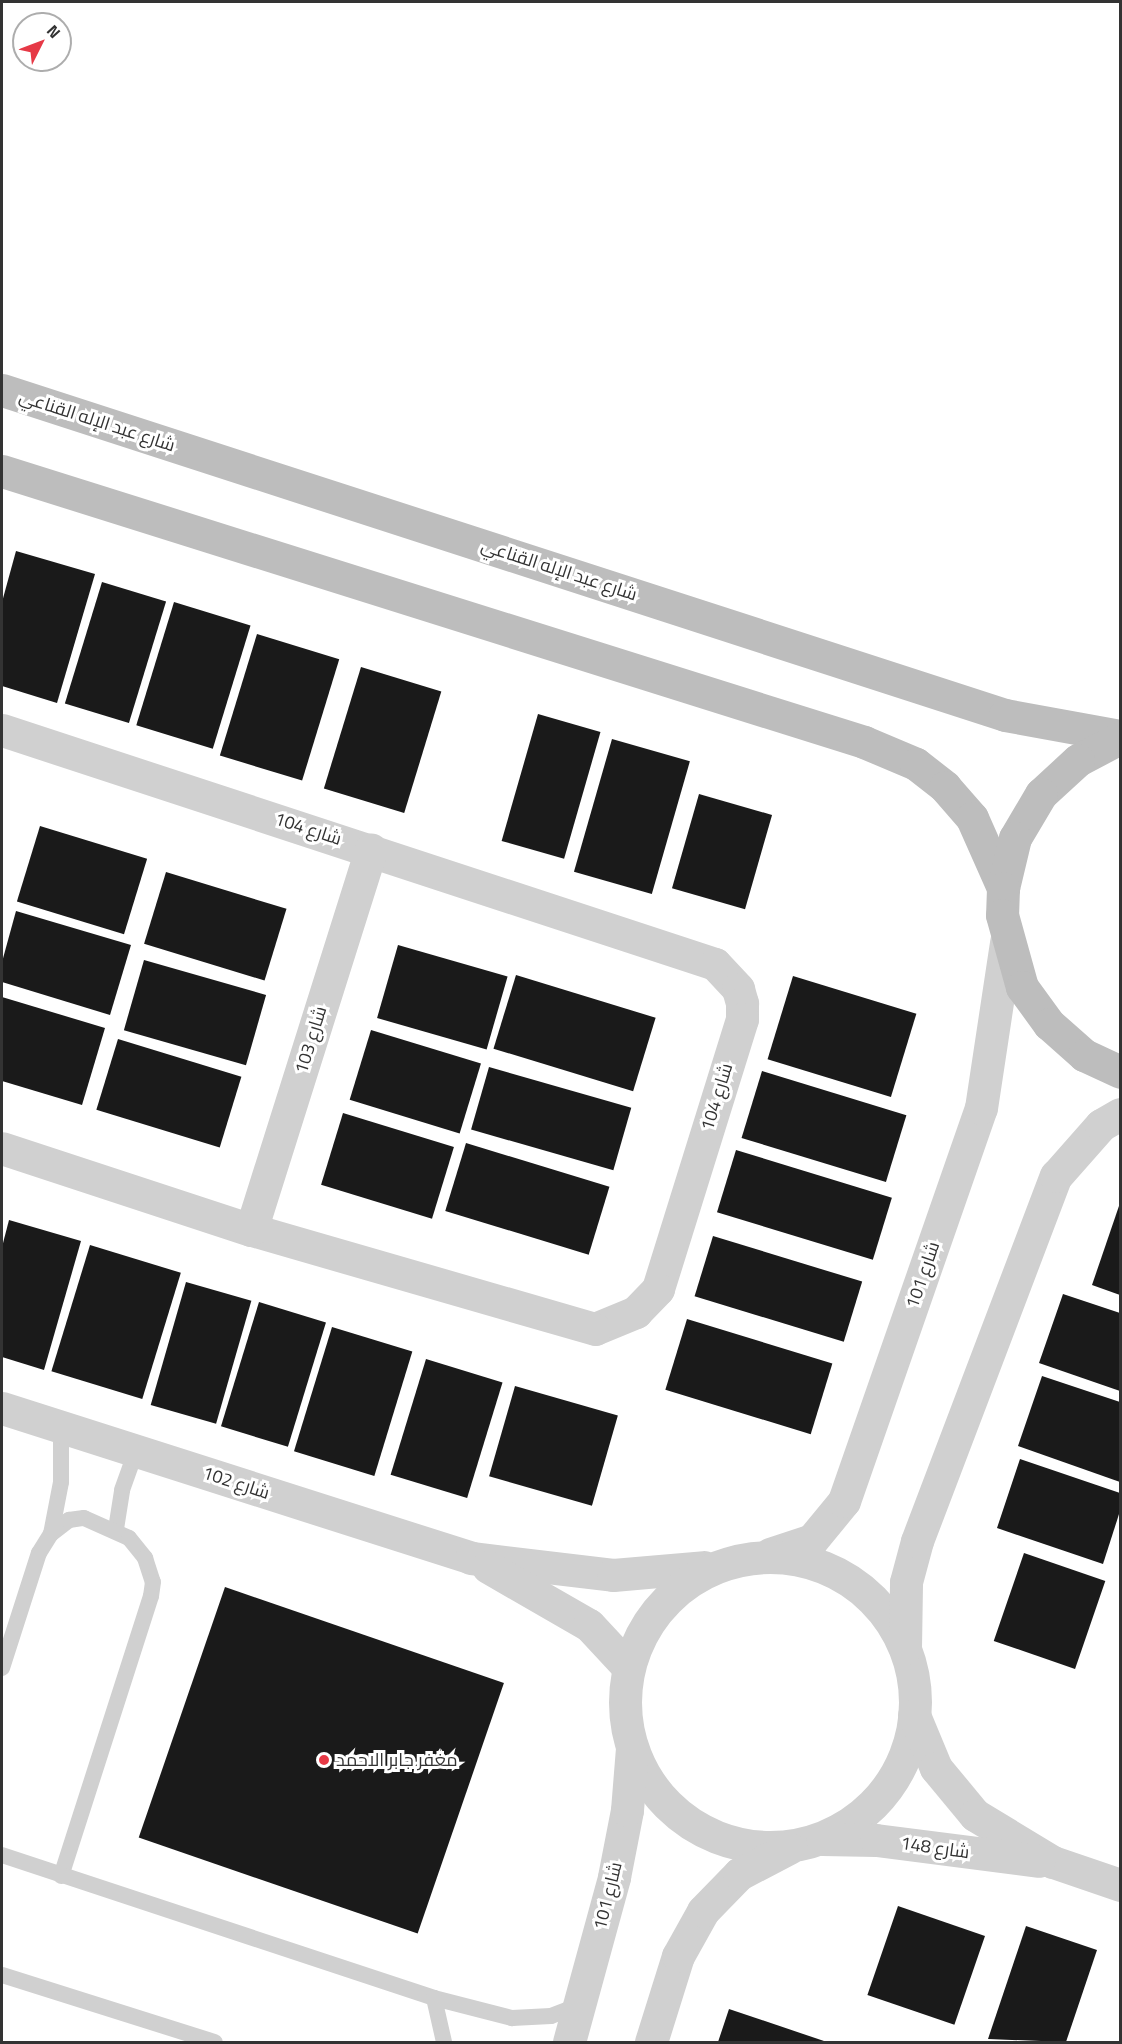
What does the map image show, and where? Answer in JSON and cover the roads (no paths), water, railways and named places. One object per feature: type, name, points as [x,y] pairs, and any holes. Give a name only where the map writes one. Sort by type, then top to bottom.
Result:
[{"type":"main road","name":"شارع عبد الإله القناعي","points":[[2,390],[1005,715],[1120,737]]},
{"type":"main road","points":[[2,471],[885,751],[916,764],[945,787],[972,818],[1003,888]]},
{"type":"main road","points":[[1120,737],[1078,760],[1041,794],[1015,838],[1003,888],[1006,942],[1022,987],[1049,1024],[1084,1055],[1120,1072]]},
{"type":"street","name":"شارع 104","points":[[2,730],[371,849],[715,964],[738,989],[742,1019],[658,1289],[636,1312],[595,1329],[251,1230],[2,1148]]},
{"type":"street","name":"شارع 103","points":[[251,1230],[371,849]]},
{"type":"street","name":"شارع 101","points":[[761,1557],[812,1540],[844,1502],[981,1108],[1006,942]]},
{"type":"street","points":[[651,2043],[678,1956],[704,1911],[739,1874],[854,1820],[885,1791],[905,1755],[914,1714],[913,1682],[905,1650],[906,1582],[917,1541],[1056,1176],[1101,1125],[1120,1114]]},
{"type":"street","name":"شارع 102","points":[[2,1408],[471,1557],[613,1575],[646,1575],[761,1557]]},
{"type":"street","name":"شارع 102","points":[[471,1557],[569,1610],[605,1637],[628,1667]]},
{"type":"street","points":[[761,1557],[787,1558],[837,1573],[878,1605],[905,1650]]},
{"type":"street","points":[[632,1746],[625,1712],[628,1667],[644,1630],[675,1591],[727,1563]]},
{"type":"street","name":"شارع 148","points":[[914,1714],[936,1768],[951,1790],[975,1815],[1053,1862]]},
{"type":"street","name":"شارع 101","points":[[569,2043],[627,1810],[632,1746]]},
{"type":"street","name":"شارع 148","points":[[632,1746],[654,1788],[707,1833],[753,1846],[808,1841],[876,1840],[1053,1862],[1120,1885]]},
{"type":"lane","points":[[51,1534],[61,1482],[61,1427]]},
{"type":"lane","points":[[116,1529],[122,1490],[136,1451]]},
{"type":"lane","points":[[2,1668],[39,1553],[51,1534],[69,1520],[84,1518],[116,1529],[145,1558],[153,1582],[151,1596],[61,1875]]},
{"type":"lane","points":[[2,1856],[434,1998],[512,2018],[550,2016],[580,2005]]},
{"type":"lane","points":[[2,1975],[215,2043]]},
{"type":"lane","points":[[434,1998],[444,2043]]},
{"type":"place","name":"مغفر جابر الاحمد","points":[[324,1760]]}]
